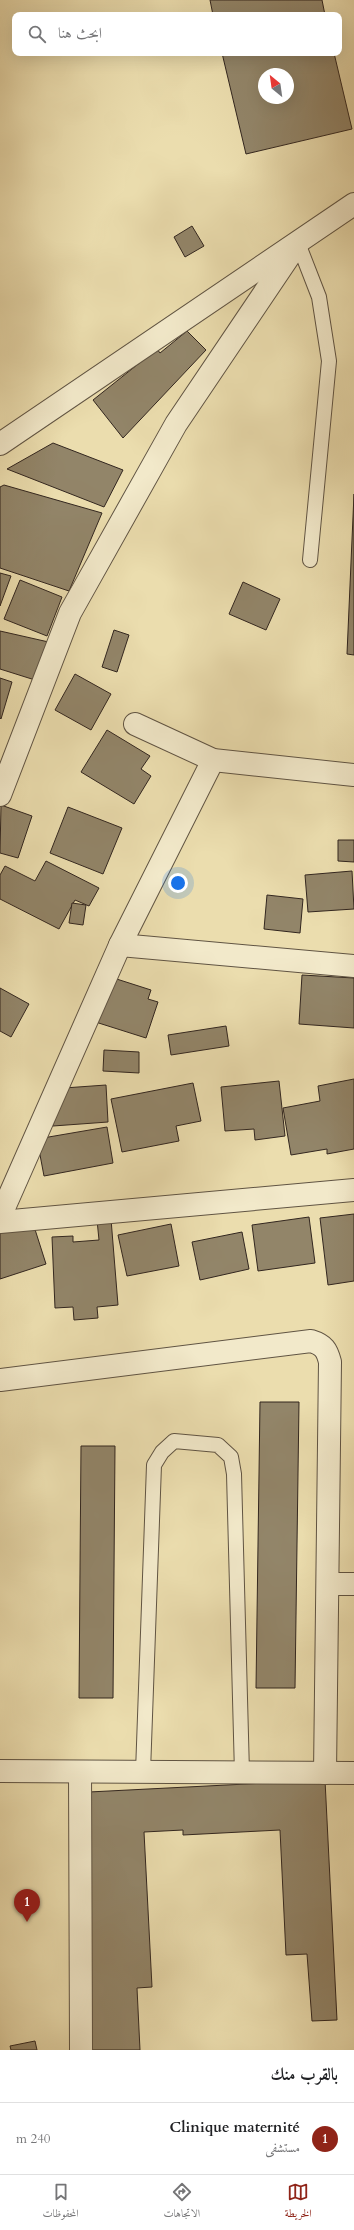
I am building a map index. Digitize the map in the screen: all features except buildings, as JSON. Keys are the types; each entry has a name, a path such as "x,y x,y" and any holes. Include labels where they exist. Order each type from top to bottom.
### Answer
{"street":[{"path":"0,444 354,204"},
{"path":"0,795 70,613 176,424 298,243"},
{"path":"136,724 213,760 354,775"},
{"path":"0,1217 120,945 213,760"},
{"path":"120,945 354,966"},
{"path":"0,1222 354,1190"},
{"path":"0,1380 312,1341 321,1344 328,1352 330,1362 329,1584 325,1773"},
{"path":"329,1584 354,1584"},
{"path":"0,1771 354,1773"},
{"path":"80,1772 81,2050"}],"lane":[{"path":"298,243 319,297 329,361 310,560"},
{"path":"143,1772 154,1465 162,1452 174,1441 218,1445 231,1457 234,1482 242,1773"}],"place":[{"name":"Clinique maternité","path":"27,1922"}]}
